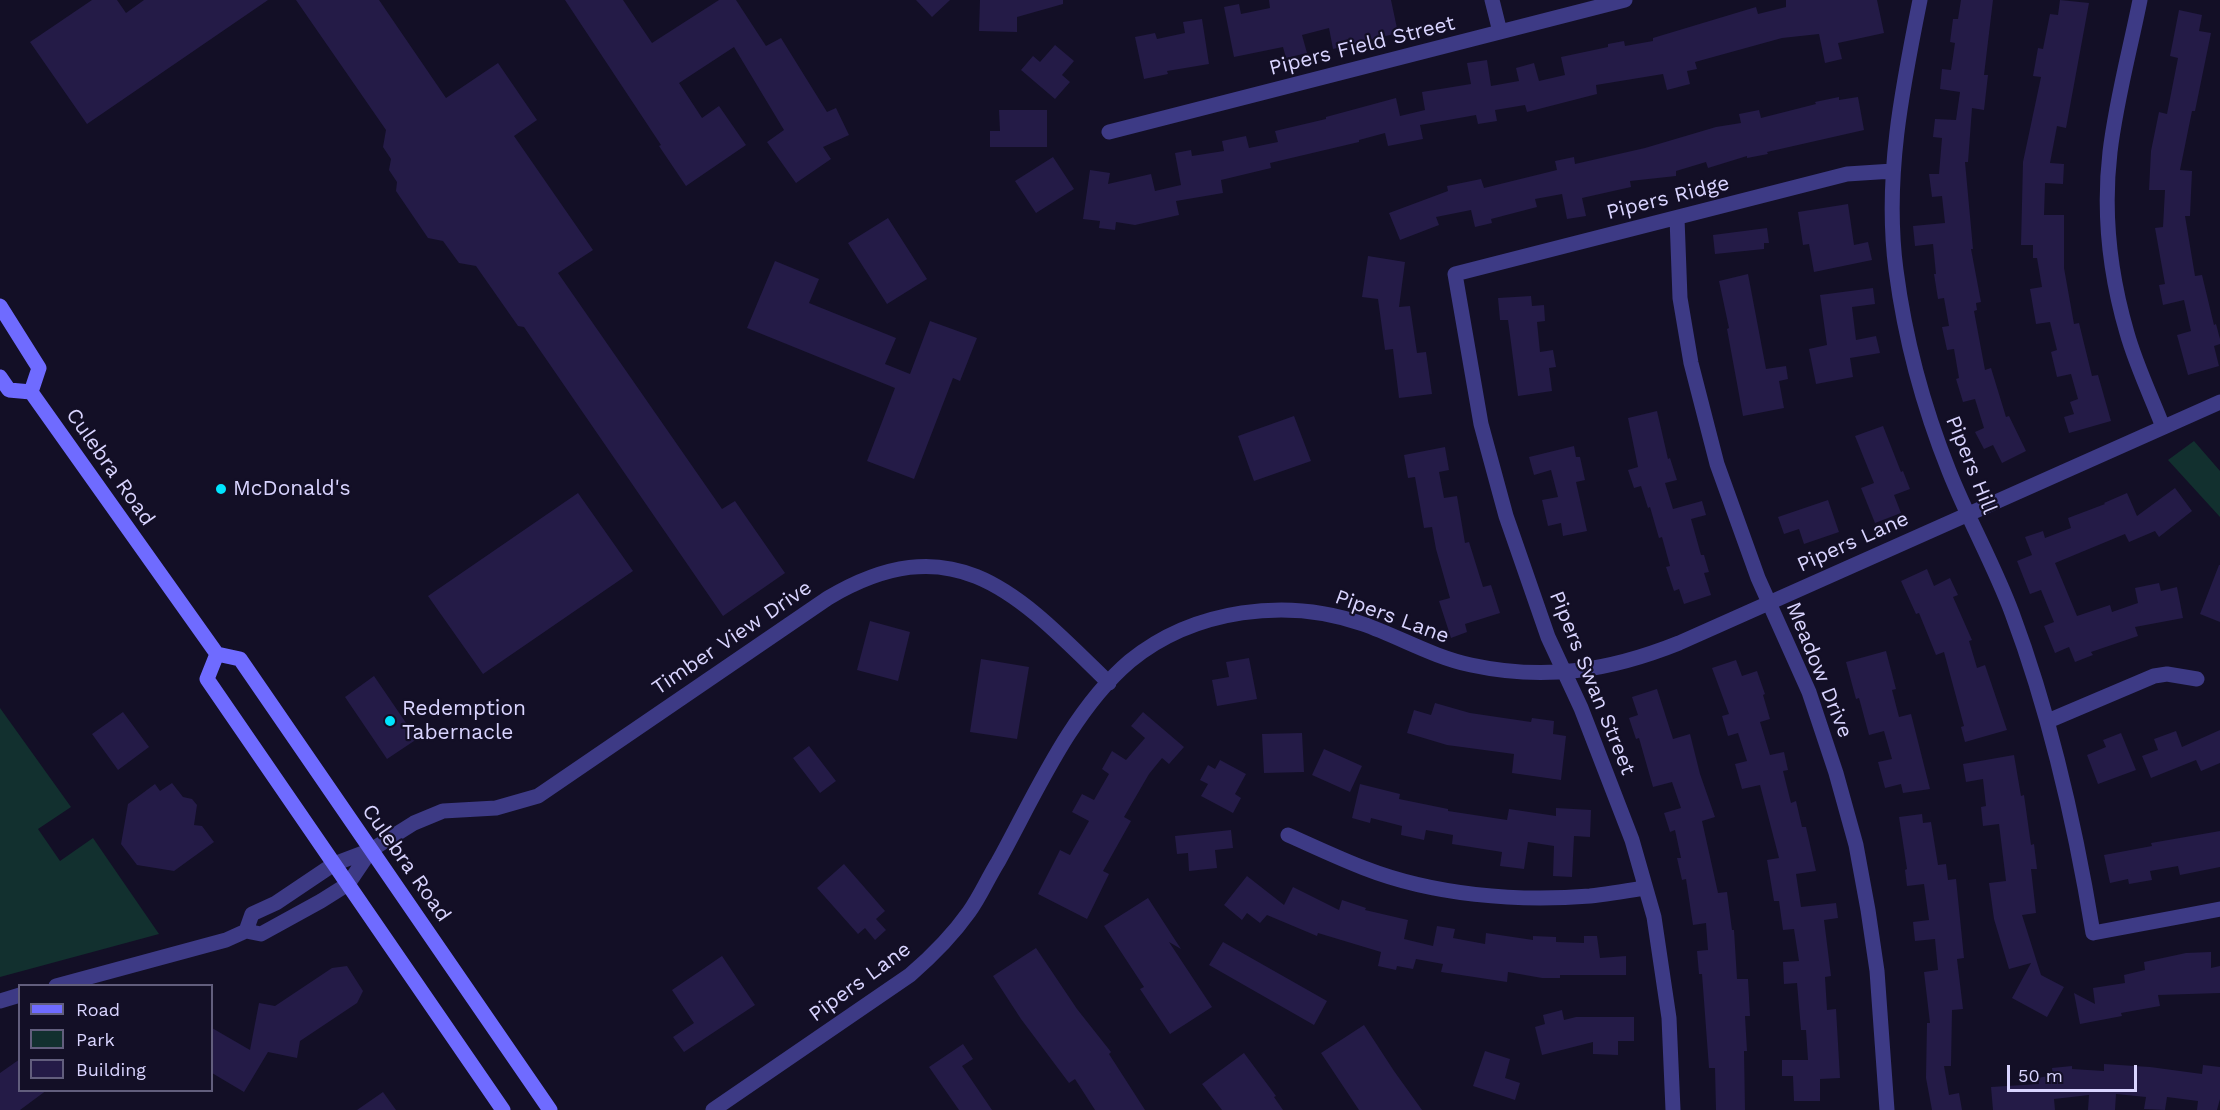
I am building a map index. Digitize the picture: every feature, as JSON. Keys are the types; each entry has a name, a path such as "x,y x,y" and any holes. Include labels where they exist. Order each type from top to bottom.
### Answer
{"main road":[{"path":"0,306 39,368 31,392 9,390 0,377"},
{"name":"Culebra Road","path":"31,392 217,654 240,659 550,1110"},
{"path":"217,654 207,680 503,1110"}],"street":[{"path":"1492,0 1500,32"},
{"name":"Pipers Field Street","path":"1109,132 1625,0"},
{"name":"Pipers Hill","path":"1920,0 1897,123 1892,193 1896,267 1908,341 1927,412 1967,513 2011,612 2048,721 2080,858 2093,933 2220,909"},
{"path":"2140,0 2110,152 2109,238 2116,287 2127,335 2163,427"},
{"name":"Pipers Ridge","path":"1455,274 1847,174 1893,171"},
{"name":"Meadow Drive","path":"1677,218 1680,298 1691,363 1717,464 1758,578 1809,692 1831,757 1856,845 1874,950 1887,1110"},
{"name":"Pipers Swan Street","path":"1455,274 1481,424 1506,516 1548,637 1581,708 1632,840 1654,917 1668,1018 1673,1110"},
{"name":"Pipers Lane","path":"712,1110 910,975 949,938 970,910 1077,722 1109,683 1142,653 1184,631 1238,613 1274,610 1312,612 1345,618 1435,655 1468,665 1513,672 1565,672 1614,666 1644,657 1770,603 1967,513 2220,402"},
{"name":"Timber View Drive","path":"246,931 252,914 276,903 334,864 371,850 414,823 443,811 496,808 538,796 828,598 864,578 888,571 916,567 944,569 970,574 991,582 1036,613 1109,683"},
{"path":"2048,721 2154,676 2174,675 2197,679"},
{"path":"1288,835 1365,868 1420,884 1476,894 1533,898 1590,896 1644,888"},
{"name":"Timber View Drive","path":"63,984 226,940 246,931 261,934 303,912 348,884 371,850"},
{"path":"0,1001 18,996"}],"green space":[{"path":"2194,441 2220,471 2220,517 2168,460"},
{"path":"0,708 71,807 38,829 60,861 93,838 159,934 0,977"}],"building":[{"path":"92,0 117,0 126,13 144,0 268,0 87,124 30,42"},
{"path":"296,0 379,0 446,98 498,63 537,120 514,136 593,250 558,273 722,509 735,501 785,573 723,616 524,327 518,326 476,266 459,263 443,241 428,238 396,191 397,182 389,170 391,159 383,147 386,130"},
{"path":"565,0 623,0 652,43 719,0 736,0 766,46 781,38 827,112 836,108 849,135 823,147 831,159 796,183 767,142 784,130 734,47 679,83 702,118 719,106 746,145 686,186"},
{"path":"916,0 950,0 932,17"},
{"path":"980,0 1063,0 1063,4 1017,17 1017,32 979,31"},
{"path":"1269,0 1391,0 1398,33 1333,49 1329,28 1302,35 1307,53 1286,58 1283,47 1234,57 1224,7 1239,4 1241,14 1270,8"},
{"path":"1786,0 1877,0 1884,33 1838,43 1842,59 1825,63 1819,34 1782,38 1695,62 1697,69 1687,71 1690,84 1667,90 1663,74 1596,85 1597,94 1527,112 1525,105 1495,110 1497,121 1478,124 1476,115 1420,125 1423,139 1388,146 1385,133 1359,140 1359,142 1270,163 1271,168 1221,180 1223,193 1176,201 1179,215 1135,225 1116,222 1115,230 1099,228 1100,221 1083,219 1090,170 1110,173 1108,184 1151,174 1155,191 1181,185 1175,153 1191,150 1192,156 1224,151 1222,141 1246,136 1249,148 1278,142 1275,131 1326,119 1326,117 1396,98 1400,116 1425,110 1422,92 1471,84 1467,63 1487,60 1491,86 1519,81 1516,68 1534,63 1539,81 1565,75 1561,57 1608,47 1608,44 1624,41 1625,46 1653,41 1653,38 1756,7 1758,14 1786,7"},
{"path":"1961,0 1993,0 1984,75 1988,75 1984,110 1972,108 1968,162 1965,162 1973,249 1971,249 1981,302 1976,303 1977,310 1974,311 1985,370 1991,368 2006,417 2009,416 2026,451 2002,463 1993,445 1984,449 1975,432 1984,428 1975,399 1963,402 1956,379 1959,378 1954,349 1947,350 1942,327 1949,326 1944,298 1938,299 1933,244 1915,246 1913,226 1945,223 1942,196 1932,197 1929,174 1939,174 1942,138 1933,137 1935,119 1956,120 1960,92 1940,89 1942,69 1951,70 1955,43 1950,42 1953,19 1958,19"},
{"path":"2060,0 2089,3 2066,128 2057,126 2050,163 2064,164 2063,184 2045,183 2044,215 2064,215 2064,268 2074,324 2079,323 2092,376 2098,375 2111,421 2069,433 2064,417 2074,414 2070,402 2078,399 2071,374 2057,377 2051,352 2057,350 2050,322 2036,324 2030,289 2042,287 2037,258 2033,258 2033,245 2021,245 2023,162 2041,77 2033,76 2038,48 2043,49 2050,14 2058,15"},
{"path":"2179,10 2202,15 2199,31 2211,33 2180,170 2192,171 2190,216 2185,216 2195,276 2202,275 2214,325 2216,324 2220,339 2220,344 2214,346 2219,366 2188,375 2177,335 2191,331 2184,300 2163,305 2159,285 2165,284 2155,228 2163,227 2165,190 2149,190 2151,151 2159,112 2167,114 2178,58 2170,56"},
{"path":"1202,19 1209,64 1167,71 1168,74 1144,79 1135,37 1155,33 1157,39 1185,33 1183,22"},
{"path":"1055,45 1074,61 1062,75 1070,82 1055,99 1021,70 1033,56 1040,62"},
{"path":"1839,97 1839,100 1858,97 1864,130 1767,152 1768,154 1747,158 1747,156 1708,168 1706,162 1676,171 1676,176 1630,181 1631,187 1582,198 1586,216 1567,219 1562,194 1535,199 1537,207 1491,219 1492,223 1475,227 1471,210 1436,217 1439,225 1400,240 1389,213 1448,191 1447,186 1481,179 1484,188 1557,170 1555,161 1574,157 1575,164 1645,148 1716,127 1741,123 1739,114 1759,110 1761,118"},
{"path":"999,110 1047,110 1047,147 990,147 990,131 1000,131"},
{"path":"1053,157 1074,189 1036,213 1015,181"},
{"path":"1848,204 1854,245 1868,242 1872,260 1814,272 1809,244 1803,245 1798,212"},
{"path":"888,218 927,279 887,304 848,243"},
{"path":"1767,228 1769,243 1764,243 1764,249 1715,254 1713,235"},
{"path":"1368,256 1405,262 1399,307 1410,306 1417,353 1426,352 1432,394 1399,398 1393,349 1385,350 1378,299 1362,297"},
{"path":"775,261 819,279 809,303 896,338 885,364 910,374 930,321 977,338 960,381 953,378 914,479 867,461 895,388 747,328"},
{"path":"1748,274 1766,369 1786,366 1788,379 1779,381 1784,408 1743,416 1719,281"},
{"path":"1873,288 1875,304 1852,307 1856,340 1876,336 1880,353 1850,358 1853,377 1816,384 1809,349 1827,345 1820,295"},
{"path":"1531,296 1532,306 1544,305 1545,321 1537,322 1540,352 1553,350 1556,367 1549,368 1552,391 1518,396 1508,320 1500,320 1498,298"},
{"path":"1657,411 1668,459 1670,458 1677,480 1665,483 1673,509 1702,501 1706,515 1691,519 1701,555 1704,555 1709,572 1704,573 1711,595 1684,604 1679,589 1674,591 1666,567 1670,566 1662,537 1659,538 1650,507 1648,508 1641,486 1634,488 1628,470 1638,467 1628,418"},
{"path":"1294,416 1311,461 1254,481 1238,436"},
{"path":"1883,426 1910,489 1894,495 1901,513 1875,523 1861,488 1874,483 1855,436"},
{"path":"1574,446 1576,457 1580,457 1585,480 1576,482 1587,531 1563,536 1561,523 1548,526 1542,500 1558,497 1551,470 1534,475 1529,457"},
{"path":"1445,447 1449,470 1439,472 1444,498 1457,496 1465,543 1469,542 1483,587 1491,585 1500,613 1465,624 1467,632 1451,638 1439,601 1450,598 1432,527 1424,528 1415,477 1408,478 1404,455"},
{"path":"2175,488 2192,511 2159,537 2155,531 2129,542 2125,534 2055,563 2077,616 2110,605 2112,612 2138,603 2135,588 2159,583 2161,591 2177,587 2183,618 2135,627 2138,636 2091,652 2093,655 2075,662 2069,647 2055,653 2044,626 2054,622 2041,590 2030,594 2017,561 2032,555 2025,537 2043,531 2045,538 2071,528 2068,518 2127,493 2137,516"},
{"path":"578,493 633,571 483,674 428,596"},
{"path":"1828,500 1839,532 1804,544 1799,529 1784,534 1778,517"},
{"path":"2220,565 2220,622 2200,614"},
{"path":"1927,569 1934,586 1950,578 1958,595 1953,597 1972,640 1969,641 1977,668 1985,665 2007,730 1965,742 1961,727 1964,726 1944,652 1936,655 1919,613 1916,614 1901,581"},
{"path":"870,621 910,632 898,681 857,670"},
{"path":"1886,651 1896,689 1892,690 1899,717 1911,714 1930,789 1903,793 1901,784 1885,788 1878,762 1892,759 1884,731 1869,735 1859,698 1856,699 1846,662"},
{"path":"1249,658 1257,699 1217,706 1212,680 1229,677 1226,662"},
{"path":"981,659 1029,667 1017,739 970,732"},
{"path":"1736,660 1742,676 1757,671 1770,719 1760,722 1770,755 1784,752 1788,770 1783,771 1791,803 1796,801 1802,827 1806,827 1816,871 1796,874 1801,907 1836,903 1838,918 1824,920 1831,976 1825,977 1827,1010 1836,1009 1840,1078 1820,1079 1820,1101 1794,1101 1793,1076 1782,1076 1782,1060 1808,1060 1806,1030 1801,1030 1797,983 1784,984 1783,962 1799,961 1794,929 1783,930 1779,901 1774,901 1767,860 1779,858 1760,785 1742,789 1735,764 1747,761 1738,733 1728,736 1722,716 1729,714 1712,668"},
{"path":"374,676 417,739 387,759 345,697"},
{"path":"1657,689 1673,739 1690,734 1700,774 1715,817 1702,821 1718,893 1727,892 1732,930 1734,930 1737,979 1748,979 1750,1016 1745,1016 1747,1051 1744,1051 1745,1110 1716,1110 1715,1068 1709,1068 1702,974 1699,974 1697,951 1708,950 1706,923 1693,925 1686,879 1682,880 1677,858 1681,858 1675,830 1670,832 1664,813 1681,808 1672,782 1653,787 1639,738 1636,739 1629,718 1638,715 1632,697"},
{"path":"1435,703 1470,713 1531,722 1532,718 1554,721 1553,734 1566,736 1561,780 1512,773 1514,754 1447,745 1407,733 1414,710 1431,715"},
{"path":"123,712 149,747 118,770 92,734"},
{"path":"1143,712 1184,747 1169,764 1162,758 1149,774 1124,817 1131,821 1103,871 1109,874 1087,919 1038,894 1060,850 1070,855 1089,821 1072,812 1082,794 1094,800 1109,774 1102,769 1112,751 1126,760 1145,738 1131,726"},
{"path":"2220,730 2220,763 2201,771 2196,760 2151,778 2142,756 2158,750 2154,739 2176,731 2182,747"},
{"path":"1302,733 1304,772 1264,773 1262,734"},
{"path":"2121,733 2136,770 2098,784 2087,755 2106,747 2103,740"},
{"path":"809,746 836,781 820,793 793,758"},
{"path":"1324,749 1362,766 1350,792 1312,775"},
{"path":"2014,755 2021,796 2024,795 2031,845 2034,844 2037,869 2031,869 2036,913 2022,915 2041,975 2064,987 2047,1017 2012,998 2031,963 2009,969 1994,919 1989,883 2006,881 1999,824 1983,826 1981,807 1986,806 1983,779 1966,782 1963,764"},
{"path":"1220,760 1246,774 1235,794 1241,798 1233,813 1201,796 1208,784 1200,780 1208,765 1215,769"},
{"path":"172,783 183,797 192,799 197,805 194,825 202,826 214,842 174,871 137,865 121,844 128,804 155,784 160,791"},
{"path":"1360,784 1400,794 1399,799 1448,809 1448,811 1507,820 1509,809 1556,816 1556,808 1591,810 1590,837 1574,836 1572,877 1553,876 1554,846 1528,842 1524,869 1500,866 1502,852 1452,844 1453,835 1426,830 1424,840 1401,835 1402,826 1371,818 1370,823 1352,818"},
{"path":"1922,814 1923,823 1931,822 1938,865 1946,864 1948,880 1956,879 1964,958 1957,959 1963,1009 1952,1010 1951,1066 1944,1066 1949,1095 1959,1093 1962,1110 1932,1110 1926,1078 1927,1023 1930,1023 1924,972 1938,970 1935,939 1915,941 1913,922 1929,920 1924,884 1907,886 1905,870 1907,869 1899,817"},
{"path":"1231,830 1233,848 1215,850 1217,868 1189,871 1188,853 1177,854 1175,836"},
{"path":"2220,831 2220,867 2180,875 2178,866 2150,871 2152,880 2129,884 2128,879 2110,883 2104,855 2152,846 2151,843"},
{"path":"844,864 885,911 876,919 886,930 875,940 865,928 858,934 817,888"},
{"path":"1247,876 1284,905 1293,887 1339,910 1342,900 1366,908 1365,910 1408,920 1404,939 1433,946 1437,926 1455,929 1453,938 1485,944 1486,933 1533,940 1533,936 1556,937 1556,942 1584,943 1584,936 1597,936 1600,958 1626,956 1626,975 1560,975 1560,978 1542,978 1508,972 1507,982 1441,972 1443,964 1416,959 1413,969 1397,966 1396,970 1378,966 1381,952 1318,933 1317,936 1267,915 1260,923 1247,913 1242,920 1224,905"},
{"path":"1148,898 1181,949 1169,942 1212,1007 1170,1034 1140,989 1144,987 1104,926"},
{"path":"1223,942 1327,1001 1314,1025 1209,965"},
{"path":"1036,948 1077,1009 1111,1052 1109,1054 1145,1110 1095,1110 1075,1079 1069,1083 1021,1019 993,976"},
{"path":"2211,952 2211,968 2220,966 2220,993 2158,995 2160,1006 2080,1024 2074,993 2095,1004 2093,988 2125,983 2124,975 2145,970 2144,962 2186,953"},
{"path":"722,956 755,1005 684,1052 673,1037 694,1023 672,990"},
{"path":"347,966 363,991 357,1003 300,1041 297,1058 268,1052 244,1092 213,1074 213,1029 250,1050 259,1003 275,1006 332,968"},
{"path":"1562,1010 1564,1020 1576,1017 1634,1017 1634,1041 1618,1041 1618,1055 1593,1054 1593,1042 1542,1055 1535,1027 1545,1024 1543,1015"},
{"path":"1364,1025 1422,1110 1359,1110 1321,1053"},
{"path":"963,1044 973,1059 962,1066 992,1110 959,1110 929,1067"},
{"path":"1485,1051 1510,1059 1505,1078 1520,1083 1515,1100 1473,1086"},
{"path":"1244,1053 1276,1096 1274,1097 1283,1110 1222,1110 1202,1084"},
{"path":"18,1060 18,1092 44,1092 20,1110 0,1110 0,1073"},
{"path":"2104,1064 2202,1074 2203,1065 2220,1067 2220,1099 2217,1110 2197,1110 2198,1101 2167,1097 2165,1110 2144,1109 2146,1097 2116,1094 2115,1110 2088,1110 2089,1095 2054,1099 2055,1110 1993,1110 1991,1087 2039,1084 2038,1078 2053,1075 2052,1068 2072,1066 2072,1069 2104,1071"},
{"path":"383,1092 396,1110 357,1110"}],"place":[{"name":"McDonald's","path":"221,489"},
{"name":"Redemption Tabernacle","path":"390,721"}]}
